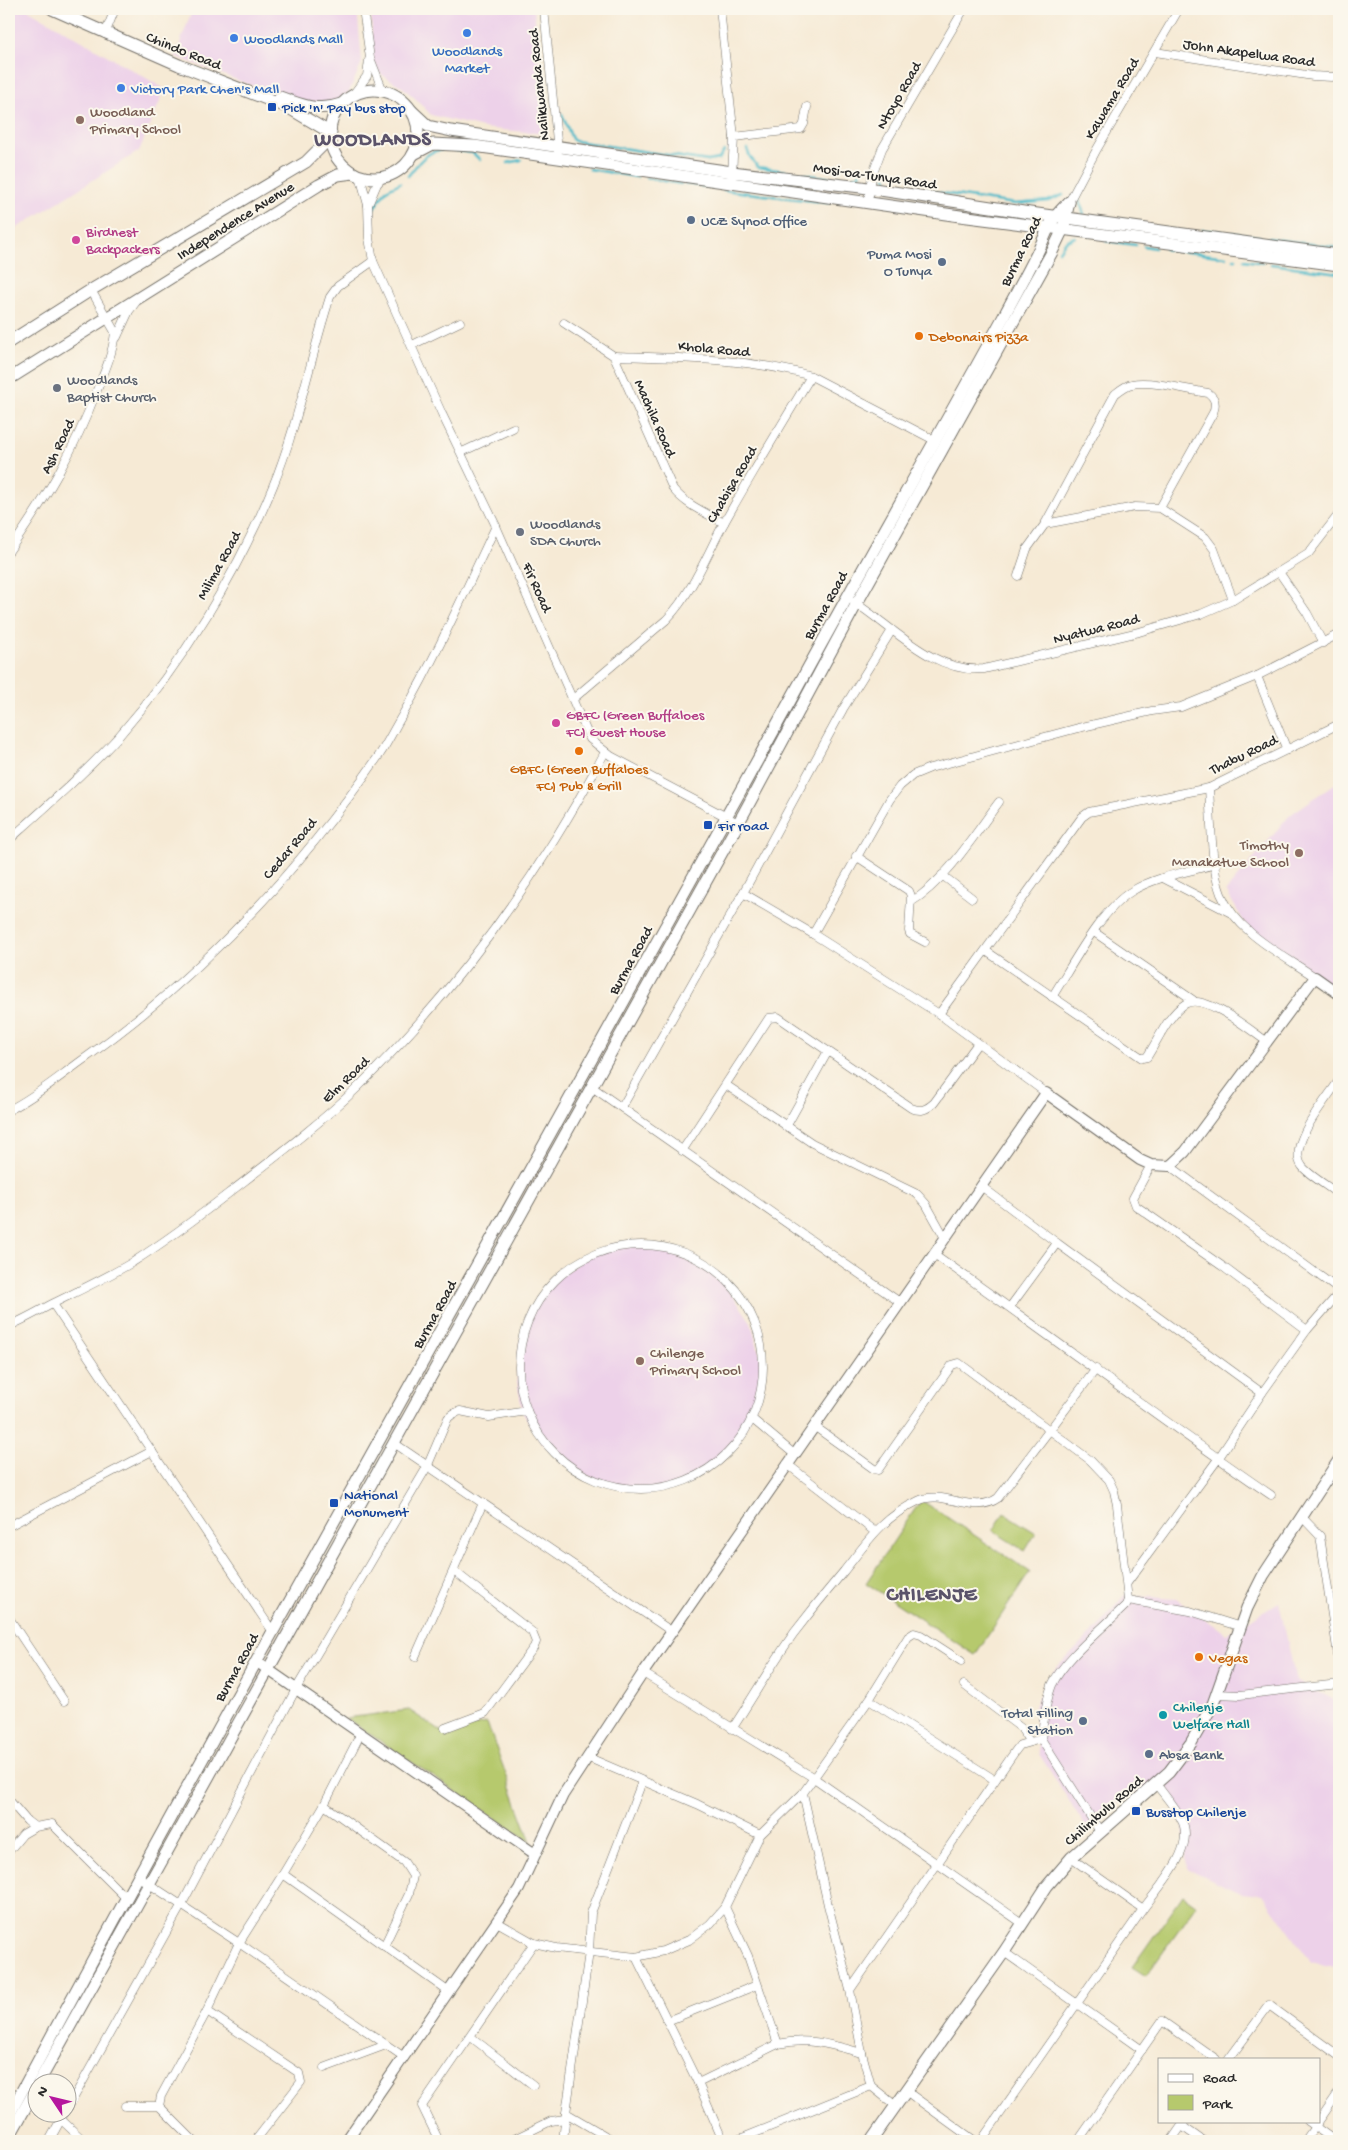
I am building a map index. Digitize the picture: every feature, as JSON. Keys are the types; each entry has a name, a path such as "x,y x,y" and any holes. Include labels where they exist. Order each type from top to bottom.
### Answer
{"main road":[{"name":"Chindo Road","path":"52,9 290,101 316,109 329,109 341,104"},
{"name":"Chindo Road","path":"66,9 107,31 179,65 287,107 331,135"},
{"path":"383,91 399,98 412,111 418,128 419,137 414,154 407,165 396,173 371,178 357,174 340,161 335,154 331,135 333,118 341,104 362,92 383,91"},
{"name":"Mosi-oa-Tunya Road","path":"412,111 428,126 440,129 732,172 869,188 1054,216 1339,255"},
{"name":"Independence Avenue","path":"9,342 91,290 306,162 331,135"},
{"name":"Mosi-oa-Tunya Road","path":"414,154 433,144 447,144 618,166 731,184 868,201 960,216 1339,265"},
{"name":"Independence Avenue","path":"9,380 319,185 338,176 357,174"},
{"name":"Burma Road","path":"9,2137 11,2119 125,1897 726,817 846,597 1004,316 1040,248 1047,227 1054,216 1069,202"},
{"name":"Burma Road","path":"46,2072 738,823 1063,229 1069,202"},
{"name":"Chilimbulu Road","path":"875,2140 906,2091 1004,1952 1046,1886 1071,1858 1169,1772 1191,1742 1201,1727 1217,1694 1241,1627 1263,1576 1339,1460"},
{"name":"Burma Road","path":"11,2119 28,2100"}],"street":[{"path":"107,31 115,9"},
{"path":"363,9 370,58 383,91"},
{"name":"Nalikwanda Road","path":"544,9 558,158"},
{"path":"720,9 734,138 731,184"},
{"name":"Ntoyo Road","path":"868,201 869,188 882,149 964,9"},
{"name":"Kawama Road","path":"1069,202 1097,148 1179,9"},
{"name":"John Akapelwa Road","path":"1155,52 1313,76 1332,77 1339,74"},
{"path":"352,96 366,76 370,58"},
{"path":"734,138 800,129 804,124 806,107"},
{"name":"Fir Road","path":"357,174 368,205 368,238 373,261 442,414 462,452 496,526 590,739 605,752 738,823"},
{"name":"Fir Road","path":"368,205 383,177"},
{"name":"Milima Road","path":"9,840 99,757 120,734 160,684 212,606 237,562 274,484 291,434 330,297 338,286 373,261"},
{"path":"91,290 115,332 114,344"},
{"name":"Ash Road","path":"9,551 43,503 59,474 92,405 114,344 129,311 141,296"},
{"path":"412,345 460,322"},
{"path":"564,323 614,356"},
{"name":"Khola Road","path":"614,356 678,358 773,366 811,376"},
{"name":"Machila Road","path":"614,356 674,489 689,504 724,523"},
{"path":"811,376 934,440"},
{"name":"Chabisa Road","path":"573,699 678,608 688,593 724,523 811,376"},
{"path":"1018,576 1026,549 1045,524 1116,394 1124,387 1133,383 1152,384 1208,394 1212,396 1215,402 1213,413 1160,508"},
{"path":"462,452 513,428"},
{"path":"1045,524 1135,507 1160,508 1205,537 1214,549 1232,600"},
{"name":"Nyatwa Road","path":"846,597 945,665 958,669 977,670 1139,632 1201,614 1232,600 1308,554 1339,514"},
{"name":"Cedar Road","path":"9,1110 108,1042 148,1011 206,960 242,924 294,866 380,753 433,661 496,526"},
{"path":"1279,572 1307,613 1323,644"},
{"path":"622,1107 843,709 892,630"},
{"path":"813,934 890,799 900,786 913,775 952,762 1078,728 1152,711 1181,707 1257,676 1323,644 1339,634"},
{"path":"1257,676 1287,750"},
{"name":"Thabu Road","path":"1339,724 1209,788 1216,864 1222,895 1233,914 1253,934 1339,994"},
{"name":"Elm Road","path":"9,1326 131,1262 200,1215 318,1123 392,1052 433,1006 498,923 564,825 605,752"},
{"path":"939,1014 986,951 1075,823 1082,816 1089,812 1209,788"},
{"path":"911,902 927,891 942,875 999,802"},
{"path":"856,856 909,891 911,896 909,931 910,934 925,942"},
{"path":"1052,997 1114,905 1131,891 1162,878 1216,864"},
{"path":"942,875 972,898"},
{"path":"1162,878 1233,914"},
{"path":"743,892 939,1014 1140,1160 1151,1165 1170,1166 1339,1292 1307,1330 1262,1393 1218,1460 1127,1583"},
{"path":"1094,932 1193,1000 1202,1001 1213,1007 1266,1041"},
{"path":"986,951 1144,1059 1148,1057 1178,1011 1185,1004 1193,1000"},
{"path":"1170,1166 1185,1152 1315,977"},
{"path":"682,1151 769,1018 773,1016 778,1017 918,1111 926,1110 934,1103 978,1043"},
{"path":"786,1127 828,1051"},
{"path":"1339,1080 1306,1129 1300,1142 1298,1156 1302,1166 1339,1195"},
{"path":"726,1086 786,1127 833,1154 917,1194 926,1204 946,1238"},
{"path":"592,1087 901,1303"},
{"path":"1332,1092 1339,1097"},
{"path":"346,2141 519,1889 563,1795 586,1757 671,1630 1046,1093"},
{"path":"1151,1165 1133,1198 1136,1206 1222,1266 1307,1330"},
{"path":"981,1186 1262,1393"},
{"path":"1010,1307 1057,1243"},
{"path":"645,1245 669,1248 700,1260 726,1280 747,1306 756,1329 762,1353 761,1386 751,1418 730,1449 700,1473 683,1481 665,1486 627,1488 590,1478 574,1470 559,1458 535,1428 527,1411 522,1396 519,1363 525,1330 539,1300 561,1275 588,1257 620,1247 645,1245"},
{"path":"934,1254 1096,1369 1218,1460 1271,1495"},
{"path":"53,1304 273,1632"},
{"path":"814,1426 878,1470 955,1363 959,1363 1090,1460 1109,1480 1117,1505 1128,1600 1126,1606 1072,1658 1055,1678 1047,1700 1042,1739 1101,1833"},
{"path":"732,1729 794,1634 874,1531 900,1510 924,1498 931,1497 964,1503 984,1504 993,1502 998,1498 1096,1369"},
{"path":"78,2090 182,1904 296,1689 427,1467 448,1418 460,1411 489,1417 527,1411"},
{"path":"751,1418 794,1454"},
{"path":"394,1443 671,1630"},
{"path":"9,1526 152,1451"},
{"path":"787,1464 874,1531"},
{"path":"415,1657 483,1503"},
{"path":"1302,1516 1320,1536 1339,1662"},
{"path":"445,1728 485,1713 536,1642 532,1632 454,1571"},
{"path":"1128,1600 1190,1611 1241,1627"},
{"path":"9,1618 64,1701"},
{"path":"497,1922 534,1943 636,1957 663,1951 689,1940 710,1924 725,1907 760,1835 803,1793 869,1700 908,1637 914,1633 921,1635 961,1661"},
{"path":"257,1662 534,1854"},
{"path":"643,1673 814,1778 1022,1923"},
{"path":"1217,1694 1240,1695 1339,1684"},
{"path":"964,1685 1020,1728 1029,1741"},
{"path":"869,1700 995,1780"},
{"path":"159,2106 164,2088 207,2012 239,1943 324,1805 361,1733"},
{"path":"850,1990 1016,1750 1020,1745 1029,1741 1042,1739"},
{"path":"586,1757 697,1804 760,1835"},
{"path":"563,2141 589,1952 591,1913 595,1897 642,1782"},
{"path":"981,2141 1181,1856 1184,1844 1183,1823 1156,1784"},
{"path":"803,1793 871,2086 896,2106"},
{"path":"9,1800 27,1821 35,1827"},
{"path":"324,1805 404,1862 413,1876 409,1894 384,1946"},
{"path":"9,1850 23,1834 35,1827 52,1824 125,1897"},
{"path":"1071,1858 1143,1909"},
{"path":"283,1874 449,1992"},
{"path":"137,1876 182,1904 404,2057"},
{"path":"725,1907 739,1934 778,2044"},
{"path":"439,2141 422,2106 534,1943"},
{"path":"1004,1952 1142,2050"},
{"path":"636,1957 698,2083 723,2141"},
{"path":"667,2020 758,1985"},
{"path":"1230,2058 1269,2005 1339,2056"},
{"path":"207,2012 299,2072 301,2077 301,2082 255,2141"},
{"path":"1078,2141 1162,2021 1215,2058"},
{"path":"470,2037 533,2085"},
{"path":"698,2083 778,2044 808,2040 862,2052"},
{"path":"324,2068 386,2045"},
{"path":"735,2141 871,2086"},
{"path":"906,2091 975,2141"},
{"path":"1320,2120 1339,2092"},
{"path":"125,2106 159,2106 194,2141"},
{"path":"510,2141 551,2121 566,2116 614,2141"},
{"path":"49,2141 60,2122"},
{"path":"68,2122 84,2141"},
{"path":"1308,2122 1335,2141"},
{"path":"1305,2141 1318,2122"},
{"path":"1170,2141 1183,2124 1203,2141"}],"shaded area":[{"name":"Woodland Primary School","path":"9,9 27,9 165,89 139,151 9,233"},
{"path":"193,9 357,9 362,62 349,92 337,102 312,109 175,56"},
{"path":"371,9 534,9 546,134 483,128 431,115 401,86 379,73 373,62"},
{"name":"Timothy Manakatwe School","path":"1339,781 1338,991 1247,927 1226,891 1290,815"},
{"name":"Chilenge Primary School","path":"611,1244 654,1245 698,1264 726,1286 751,1322 764,1370 761,1391 752,1414 745,1428 724,1457 690,1482 648,1494 599,1482 568,1466 541,1442 523,1413 517,1380 518,1353 526,1317 551,1283 584,1259"},
{"path":"1124,1595 1176,1599 1227,1634 1279,1602 1296,1681 1335,1700 1339,1713 1339,1968 1311,1962 1263,1895 1241,1893 1187,1868 1182,1812 1166,1784 1127,1796 1088,1830 1039,1754 1034,1706 1055,1669 1096,1629"}],"green space":[{"path":"921,1500 1030,1572 975,1655 866,1583"},
{"path":"1004,1513 1036,1533 1025,1551 993,1531"},
{"path":"409,1710 440,1731 487,1723 531,1842 346,1718"},
{"path":"1183,1895 1197,1905 1146,1976 1132,1967"}],"waterway":[{"path":"562,114 572,139 575,141 708,161 719,159 724,151"},
{"path":"747,149 750,157 758,167 837,179"},
{"path":"408,176 426,156 441,150"},
{"path":"454,150 473,153 480,160"},
{"path":"508,163 521,160"},
{"path":"589,169 637,177"},
{"path":"847,180 859,175 860,169"},
{"path":"884,171 889,185 1015,204 1048,201 1063,195"},
{"path":"646,178 681,184"},
{"path":"374,208 386,190 400,183"},
{"path":"685,184 715,188"},
{"path":"724,190 829,203"},
{"path":"1079,200 1084,214"},
{"path":"1203,230 1223,232"},
{"path":"1232,233 1260,237"},
{"path":"1059,251 1066,241 1075,237"},
{"path":"1268,238 1339,248"},
{"path":"1106,241 1136,245"},
{"path":"1144,246 1155,248"},
{"path":"1165,249 1226,257"},
{"path":"1244,260 1263,263"},
{"path":"1271,264 1339,273"}],"place":[{"name":"Woodlands Market","path":"467,33"},
{"name":"Woodlands Mall","path":"234,38"},
{"name":"Victory Park Chen's Mall","path":"121,88"},
{"name":"Pick 'n' Pay bus stop","path":"272,107"},
{"name":"Woodland Primary School","path":"80,120"},
{"name":"UCZ Synod Office","path":"691,220"},
{"name":"Birdnest Backpackers","path":"76,240"},
{"name":"Puma Mosi O Tunya","path":"942,262"},
{"name":"Debonairs Pizza","path":"919,336"},
{"name":"Woodlands Baptist Church","path":"57,388"},
{"name":"Woodlands SDA Church","path":"520,532"},
{"name":"GBFC (Green Buffaloes FC) Guest House","path":"556,723"},
{"name":"GBFC (Green Buffaloes FC) Pub & Grill","path":"579,751"},
{"name":"Fir road","path":"708,825"},
{"name":"Timothy Manakatwe School","path":"1299,853"},
{"name":"Chilenge Primary School","path":"640,1361"},
{"name":"National Monument","path":"334,1503"},
{"name":"Vegas","path":"1199,1657"},
{"name":"Chilenje Welfare Hall","path":"1163,1715"},
{"name":"Total Filling Station","path":"1083,1721"},
{"name":"Absa Bank","path":"1149,1754"},
{"name":"Busstop Chilenje","path":"1136,1811"}],"district":[{"name":"WOODLANDS","path":"373,138"},
{"name":"CHILENJE","path":"932,1593"}]}
